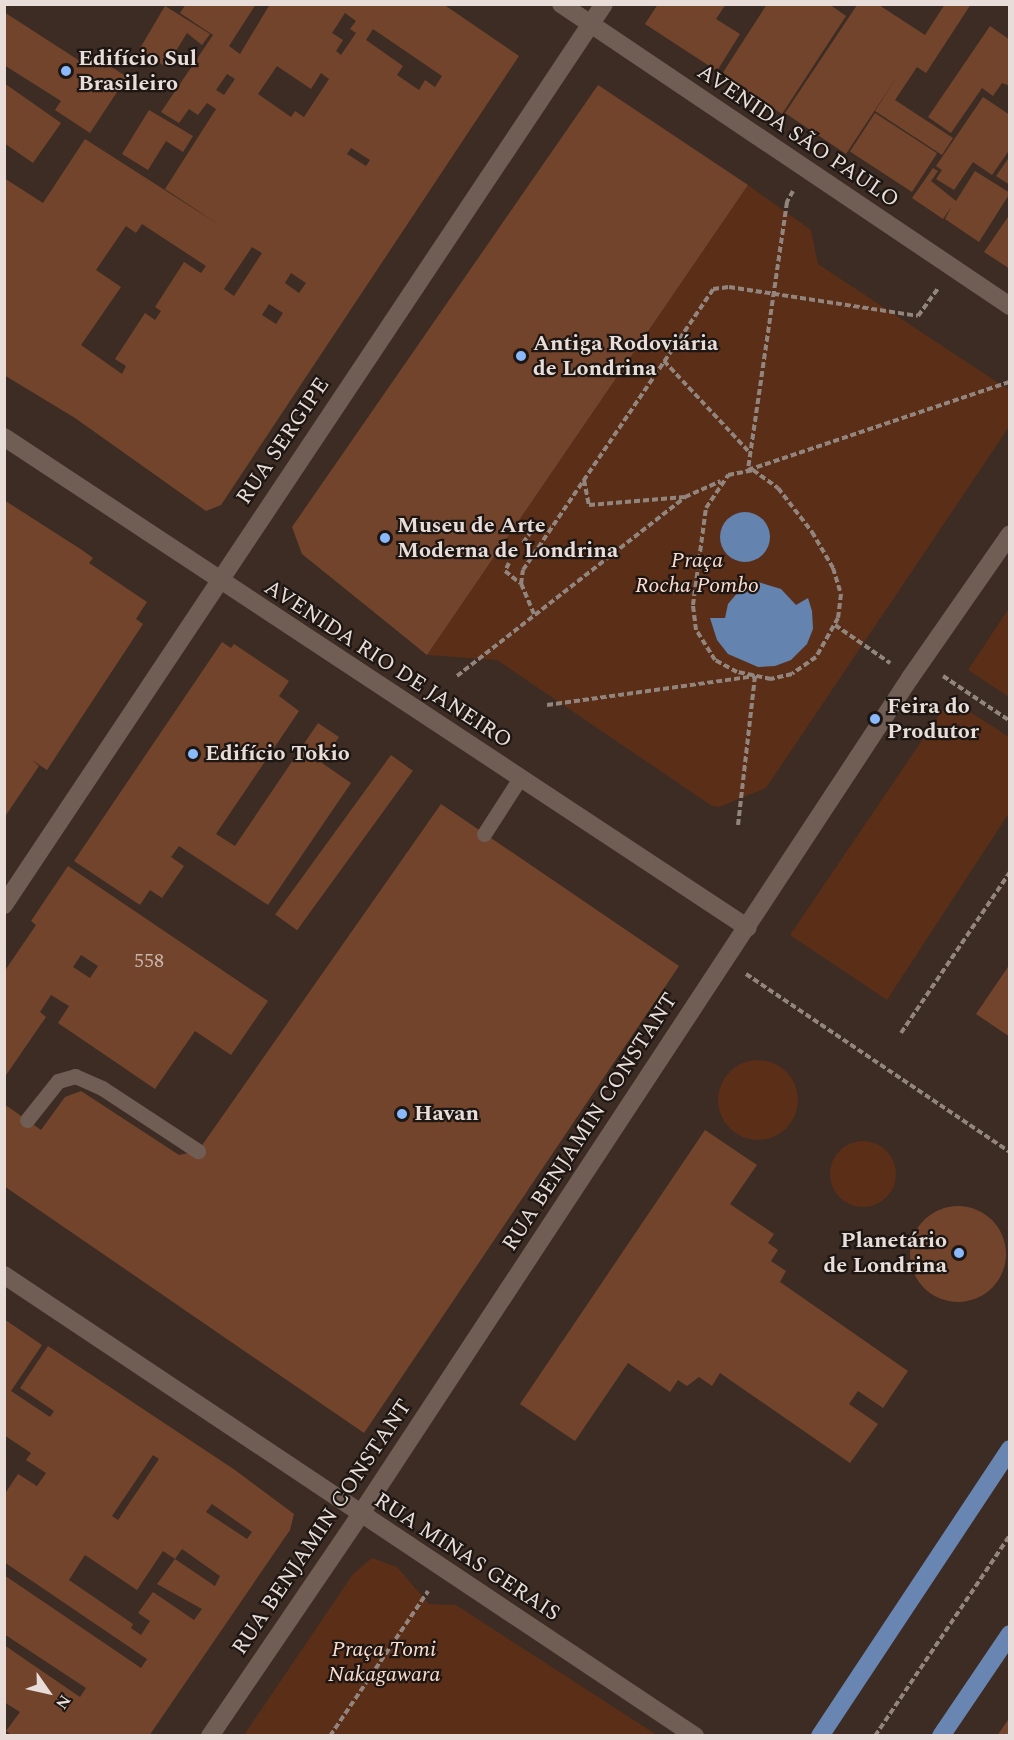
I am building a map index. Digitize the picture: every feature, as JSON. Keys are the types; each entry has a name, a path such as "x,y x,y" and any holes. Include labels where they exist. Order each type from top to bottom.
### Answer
{"main road":[{"path":"820,1736 1010,1449"},
{"path":"941,1736 1010,1634"}],"street":[{"name":"AVENIDA SÃO PAULO","path":"561,4 1010,306"},
{"name":"RUA SERGIPE","path":"4,905 604,4"},
{"name":"AVENIDA RIO DE JANEIRO","path":"4,438 218,582 748,928"},
{"name":"RUA BENJAMIN CONSTANT","path":"210,1736 360,1515 748,928 910,678 1010,534"},
{"name":"RUA MINAS GERAIS","path":"4,1275 360,1515 695,1736"}],"lane":[{"path":"484,834 520,778"},
{"path":"27,1120 58,1081 75,1076 102,1088 198,1151"}],"path":[{"path":"748,470 787,202 806,170"},
{"path":"534,614 519,576 713,289 719,286 918,316 951,267"},
{"path":"664,362 750,454"},
{"path":"748,470 766,477 778,488 824,550 841,594 835,625 816,657 804,667 771,679 755,676 714,660 696,630 693,605 698,548 706,508 722,481 728,475 1010,382"},
{"path":"584,479 589,505 685,497"},
{"path":"457,676 685,497 722,481"},
{"path":"524,543 532,530 552,527"},
{"path":"509,563 504,571 521,584"},
{"path":"835,625 910,678"},
{"path":"937,673 1010,721"},
{"path":"547,705 755,676"},
{"path":"738,825 755,676"},
{"path":"901,1033 1010,872"},
{"path":"725,961 1010,1152"},
{"path":"875,1736 1010,1535"},
{"path":"330,1736 432,1585"}],"green space":[{"name":"Praça Rocha Pombo","path":"748,185 811,230 818,264 1009,390 1009,427 766,788 719,807 712,806 497,660 427,655"},
{"path":"1009,608 1009,697 968,670"},
{"path":"950,699 1009,737 1009,813 887,1000 790,935"},
{"path":"750,1060 766,1060 787,1071 798,1092 798,1108 787,1129 766,1140 750,1140 736,1134 724,1122 718,1108 718,1092 724,1078 736,1066"},
{"path":"863,1141 876,1144 886,1151 893,1161 896,1174 893,1187 886,1197 876,1204 863,1207 850,1204 840,1197 833,1187 830,1174 833,1161 840,1151 850,1144"},
{"name":"Praça Tomi Nakagawara","path":"372,1558 397,1567 429,1604 456,1605 657,1735 244,1735 353,1574"}],"water":[{"path":"740,512 750,512 763,519 770,532 770,542 763,555 750,562 740,562 731,558 724,551 720,542 720,532 724,523 731,516"},
{"path":"758,582 781,589 796,605 808,598 812,611 813,629 807,644 791,660 775,666 758,667 728,654 717,640 710,618 725,618 728,604 738,592"}],"building":[{"path":"186,4 256,4 229,46 240,54 270,4 443,4 519,56 221,505 206,511 75,418 4,375 4,178 43,203 85,139 224,228 165,189 216,109 207,103 198,115 189,109 179,123 161,112 213,35 180,13","holes":["345,13 356,21 350,29 356,33 341,55 336,51 343,40 332,33","373,29 442,76 435,87 425,80 419,90 397,75 403,66 366,40","277,66 311,89 321,73 329,79 304,117 295,111 291,117 258,94","227,74 235,79 224,95 216,90","351,148 370,160 366,166 347,154","142,224 206,266 201,273 184,262 155,307 161,311 155,320 145,313 115,359 126,366 122,374 81,345 121,287 96,270 126,226 136,233","252,247 262,253 234,296 224,289","291,273 306,283 299,293 285,283","269,304 283,313 276,324 262,315"]},
{"path":"658,4 726,4 716,19 740,34 717,71 645,24"},
{"path":"767,4 829,4 846,16 782,114 722,74"},
{"path":"945,4 971,4 926,73 917,67 895,100 953,138 942,155 875,111 900,72 846,154 785,113 857,5 879,5 925,35"},
{"path":"165,6 210,34 202,45 187,33 166,67 139,50"},
{"name":"Edifício Sul Brasileiro","path":"4,12 86,65 93,55 127,77 90,133 55,110 61,101 4,65"},
{"path":"990,26 1010,40 1010,86 1002,83 993,96 982,88 951,133 928,117"},
{"path":"4,83 61,123 33,163 4,143"},
{"name":"Antiga Rodoviária de Londrina","path":"598,85 748,185 427,655 302,554 292,527"},
{"path":"983,97 1010,115 1010,149 992,175 973,162 954,190 936,179 942,170 936,166"},
{"path":"149,110 193,136 183,152 166,141 148,170 122,154"},
{"path":"875,113 937,153 912,192 850,152"},
{"path":"1010,156 1010,185 996,176"},
{"path":"933,168 938,171 931,181 956,201 975,171 1010,193 979,242 945,219 952,206 943,219 912,198"},
{"path":"1010,214 1010,269 984,252"},
{"path":"4,500 82,550 93,558 89,563 147,602 136,619 143,624 47,770 32,760 39,766 4,818"},
{"path":"222,642 231,648 234,644 289,681 279,696 299,711 216,834 235,846 318,723 339,737 322,763 351,783 268,905 179,846 171,857 184,866 162,898 150,890 140,905 74,861"},
{"path":"391,755 413,771 297,930 275,914"},
{"name":"Havan","path":"441,804 679,966 364,1433 4,1186 4,1109 7,1106 41,1130 65,1097 81,1091 179,1155 198,1151"},
{"path":"68,866 268,1001 231,1055 195,1031 155,1089 58,1023 69,1006 51,995 40,1012 46,1017 4,1078 4,972 36,925 31,921","holes":["81,955 98,966 90,978 73,967"]},
{"path":"1010,964 1010,1037 976,1014"},
{"path":"705,1130 757,1165 730,1204 774,1234 768,1243 778,1250 771,1261 786,1271 780,1282 908,1371 883,1408 858,1391 849,1404 878,1424 850,1463 720,1373 712,1386 699,1377 687,1386 678,1380 670,1392 628,1363 575,1441 520,1404"},
{"path":"958,1206 976,1210 992,1220 1002,1236 1006,1254 1002,1272 992,1288 976,1298 958,1302 940,1298 924,1288 914,1272 910,1254 914,1236 924,1220 940,1210"},
{"path":"4,1319 42,1345 11,1391 50,1417 54,1411 20,1388 48,1346 235,1470 294,1514 290,1530 149,1736 13,1736 6,1731 20,1712 4,1702 4,1645 80,1697 86,1688 4,1634 4,1575 141,1668 147,1659 4,1562 4,1495 18,1474 37,1486 46,1473 26,1460 31,1453 4,1435","holes":["153,1455 159,1459 118,1520 112,1516","212,1504 252,1532 247,1539 206,1512","182,1549 220,1576 215,1586 175,1559","163,1551 175,1559 157,1584 202,1609 194,1620 153,1592 138,1613 150,1621 141,1635 131,1628 133,1624 69,1580 85,1555 137,1590"]},
{"path":"1010,1717 1010,1736 997,1736"}],"place":[{"name":"Edifício Sul Brasileiro","path":"66,71"},
{"name":"Antiga Rodoviária de Londrina","path":"521,356"},
{"name":"Museu de Arte Moderna de Londrina","path":"385,538"},
{"name":"Feira do Produtor","path":"875,719"},
{"name":"Edifício Tokio","path":"193,754"},
{"name":"Havan","path":"402,1114"},
{"name":"Planetário de Londrina","path":"959,1253"}]}
